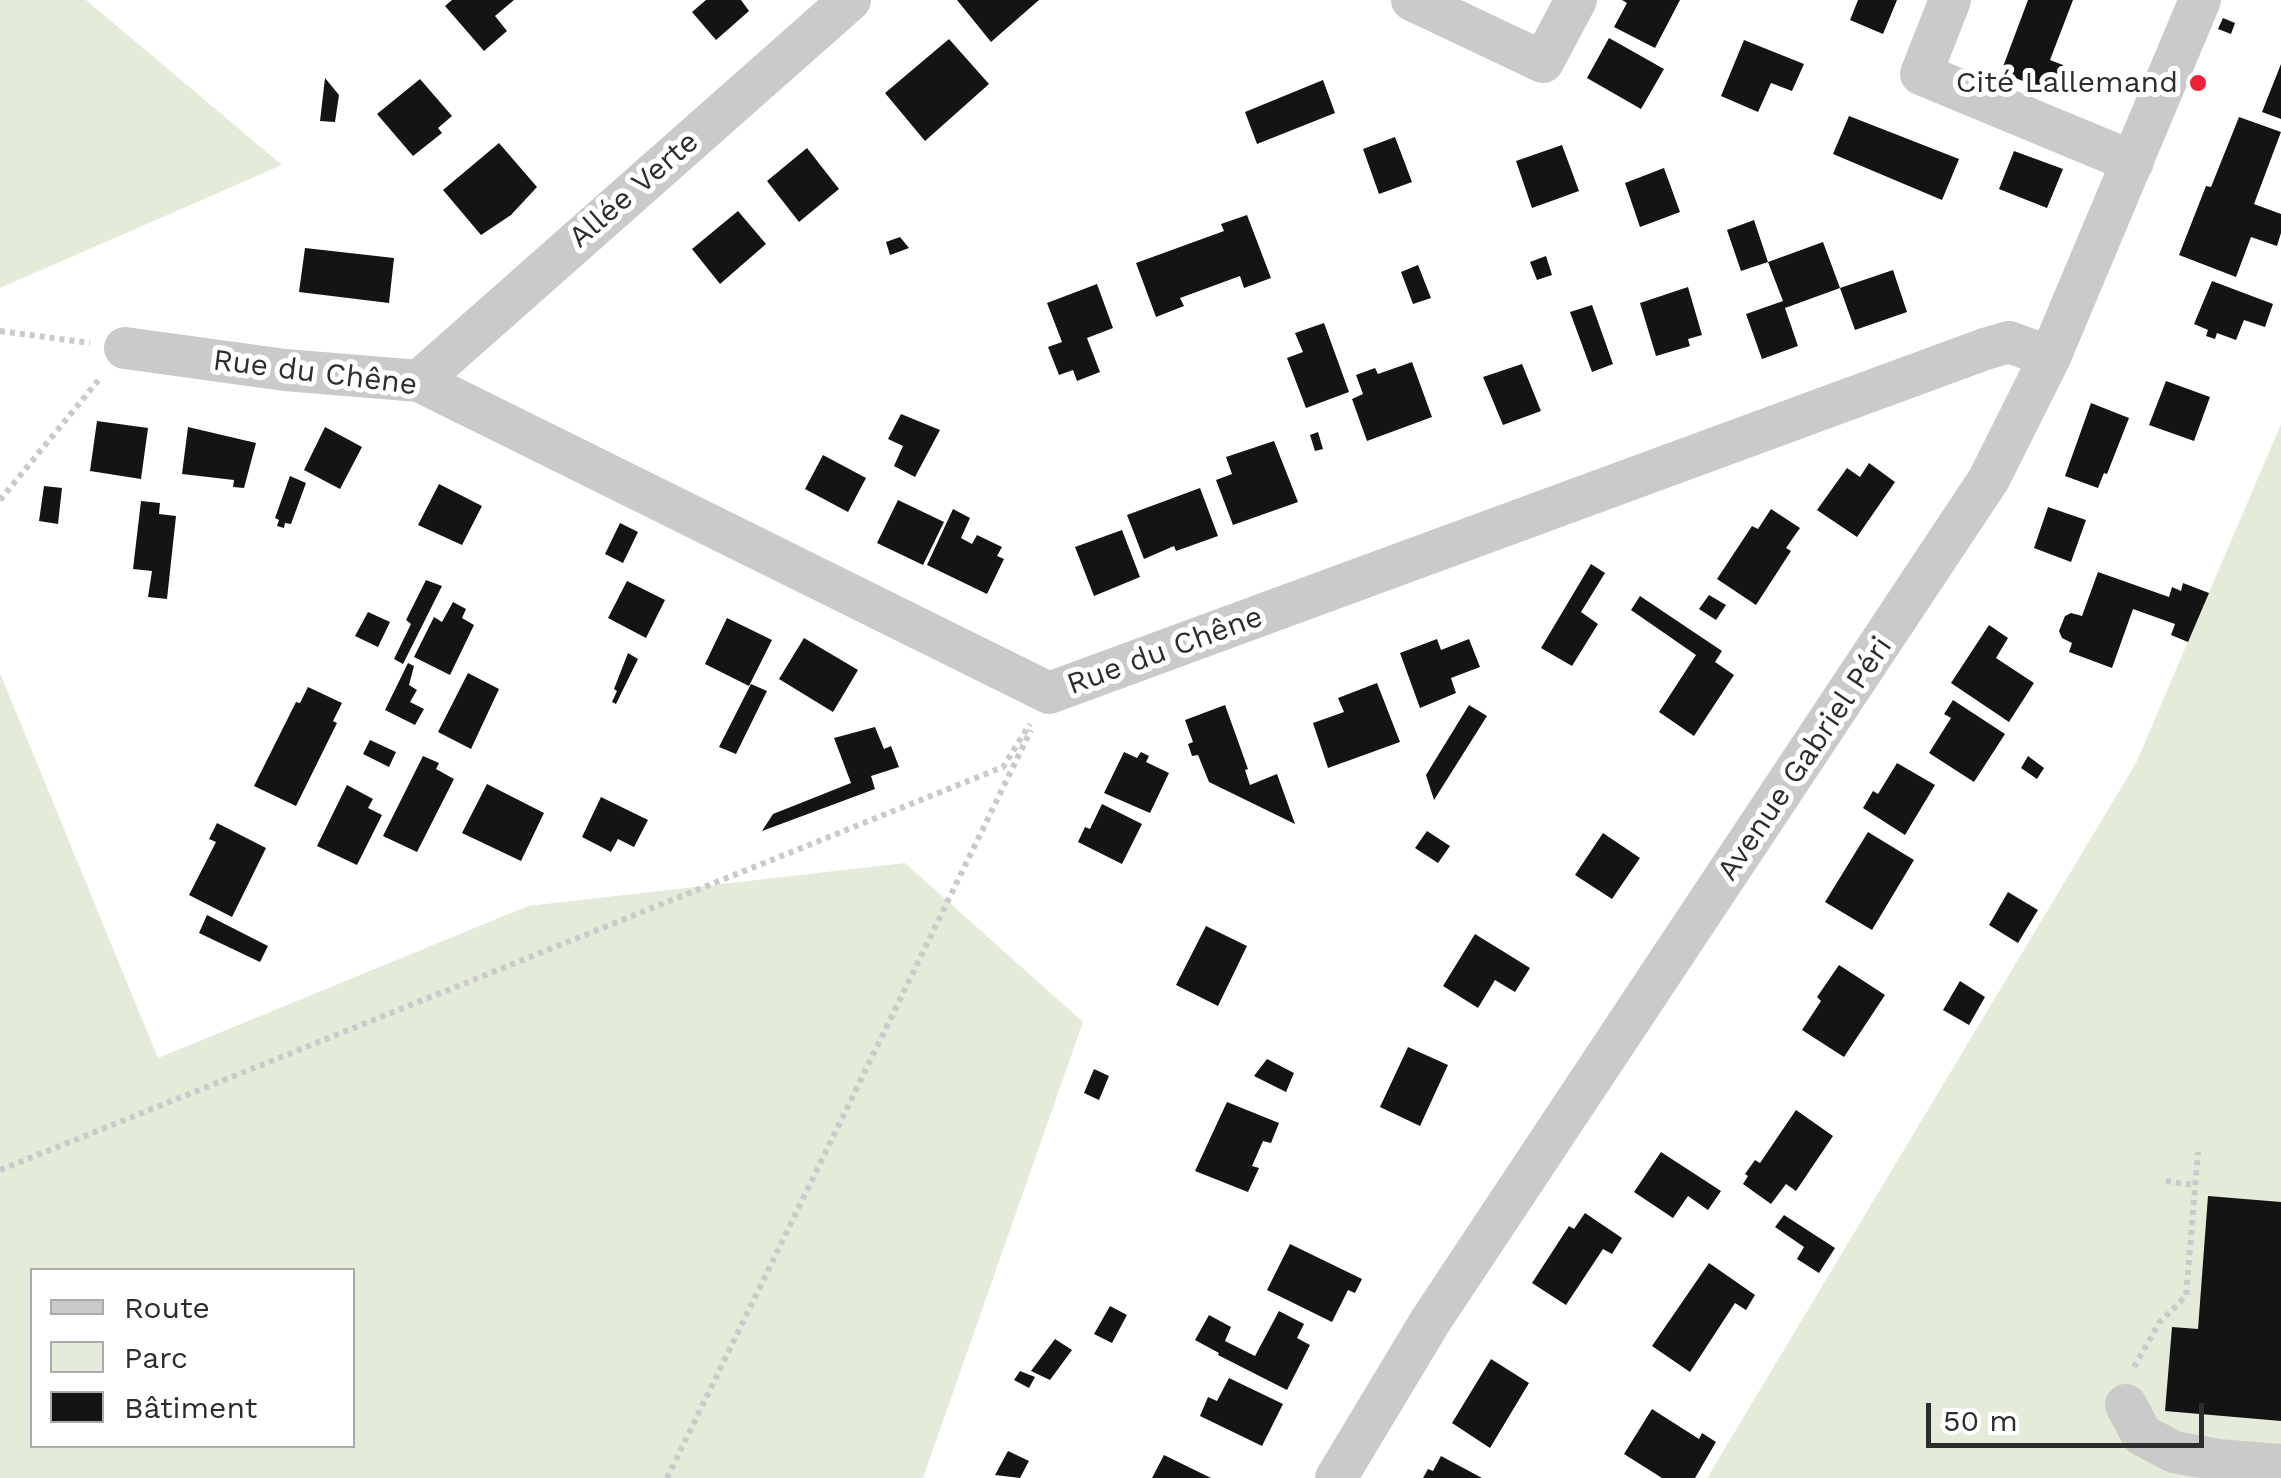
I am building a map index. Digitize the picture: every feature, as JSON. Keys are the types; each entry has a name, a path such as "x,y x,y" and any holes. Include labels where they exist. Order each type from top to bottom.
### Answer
{"street":[{"name":"Allée Verte","path":"419,381 850,0"},
{"path":"1412,0 1543,62 1576,0"},
{"path":"1950,0 1921,74 2133,162"},
{"name":"Avenue Gabriel Péri","path":"1336,1478 1430,1320 1990,479 2050,356 2200,0"},
{"name":"Rue du Chêne","path":"124,348 285,370 419,381 1049,693 1985,349 2010,342 2050,356"},
{"path":"2126,1406 2142,1434 2174,1452 2281,1465"}],"path":[{"path":"0,332 124,348"},
{"path":"0,500 124,348"},
{"path":"0,1170 1004,768 1049,693"},
{"path":"667,1478 1049,693"},
{"path":"2126,1406 2132,1370 2158,1323 2186,1296 2198,1152"},
{"path":"2166,1182 2195,1185"}],"green space":[{"path":"0,0 86,0 282,165 0,288"},
{"path":"2281,424 2281,1478 1707,1478 2136,763"},
{"path":"0,673 158,1058 528,906 905,863 1083,1022 923,1478 0,1478"}],"building":[{"path":"452,0 514,0 495,16 507,31 484,51 445,6"},
{"path":"706,0 741,0 749,11 716,40 692,12"},
{"path":"957,0 1039,0 991,42"},
{"path":"1622,0 1680,0 1655,48 1614,27 1627,3"},
{"path":"1858,0 1897,0 1883,34 1850,20"},
{"path":"2028,0 2073,0 2050,60 2063,65 2052,93 2001,72"},
{"path":"2223,18 2235,23 2231,34 2218,29"},
{"path":"1609,38 1664,69 1641,109 1587,78"},
{"path":"949,39 989,84 925,141 885,93"},
{"path":"1744,40 1804,64 1792,91 1771,83 1758,112 1721,96"},
{"path":"2281,64 2281,119 2262,112"},
{"path":"325,78 339,95 335,122 320,121"},
{"path":"420,79 452,116 438,128 442,133 413,156 377,114"},
{"path":"1323,80 1335,113 1257,144 1245,112"},
{"path":"1849,116 1959,159 1942,200 1833,154"},
{"path":"2239,117 2281,132 2254,204 2281,214 2281,233 2277,246 2251,237 2236,277 2179,255"},
{"path":"1395,137 1412,182 1379,194 1363,149"},
{"path":"499,143 537,187 511,215 481,235 443,190"},
{"path":"1562,145 1579,191 1532,208 1516,161"},
{"path":"807,148 839,189 799,222 767,181"},
{"path":"2014,151 2063,169 2047,208 1999,189"},
{"path":"1664,168 1680,212 1640,227 1625,183"},
{"path":"738,211 766,244 720,284 692,249"},
{"path":"1247,215 1271,278 1244,288 1240,276 1180,298 1184,306 1156,317 1136,263 1224,231 1221,224"},
{"path":"1754,220 1768,262 1741,271 1727,230"},
{"path":"900,237 909,248 890,255 886,242"},
{"path":"1823,242 1840,288 1785,308 1798,346 1762,359 1746,314 1783,301 1768,262"},
{"path":"305,248 394,258 389,303 299,292"},
{"path":"1546,256 1552,275 1537,280 1530,262"},
{"path":"1418,265 1431,298 1413,304 1401,272"},
{"path":"1893,270 1907,312 1855,330 1840,288"},
{"path":"2212,281 2273,304 2265,327 2244,320 2236,340 2217,333 2215,339 2206,336 2208,330 2194,324"},
{"path":"1097,284 1113,328 1087,338 1100,372 1077,381 1073,370 1059,375 1048,347 1062,342 1047,303"},
{"path":"1688,287 1702,335 1688,339 1690,346 1656,356 1640,303"},
{"path":"1592,305 1613,364 1592,372 1570,312"},
{"path":"1324,323 1349,392 1306,408 1287,358 1303,352 1295,333"},
{"path":"1412,362 1432,417 1367,441 1352,399 1363,394 1356,375 1375,368 1378,374"},
{"path":"1522,364 1541,411 1503,425 1483,377"},
{"path":"2166,381 2210,397 2194,441 2149,425"},
{"path":"2091,403 2129,418 2098,488 2065,476"},
{"path":"901,414 940,430 915,477 894,466 903,446 888,439"},
{"path":"97,421 148,428 141,479 90,471"},
{"path":"188,427 256,443 244,488 233,487 234,480 182,474"},
{"path":"325,427 362,447 340,489 304,470"},
{"path":"1318,432 1323,449 1315,451 1310,435"},
{"path":"1274,441 1298,502 1233,525 1216,480 1232,474 1226,457"},
{"path":"823,455 866,478 848,512 805,489"},
{"path":"1869,463 1895,482 1857,537 1817,510 1847,468 1860,477"},
{"path":"290,476 306,483 291,524 285,523 284,528 277,526 279,520 275,518"},
{"path":"439,484 482,506 462,545 418,525"},
{"path":"44,486 62,488 58,524 39,521"},
{"path":"1200,488 1218,536 1176,551 1174,546 1144,559 1127,515"},
{"path":"898,500 944,522 923,565 877,543"},
{"path":"141,501 160,503 159,514 176,516 167,599 148,597 152,571 133,569"},
{"path":"2048,507 2086,520 2071,562 2034,548"},
{"path":"953,509 970,518 961,538 972,544 977,535 1002,547 997,556 1004,559 987,594 927,565"},
{"path":"1771,509 1800,528 1786,548 1791,551 1756,605 1717,579 1752,526 1758,529"},
{"path":"620,523 638,532 623,563 605,554"},
{"path":"1122,530 1140,577 1094,596 1075,547"},
{"path":"1591,564 1605,573 1581,612 1598,624 1572,666 1541,648"},
{"path":"2098,572 2169,597 2172,587 2181,591 2183,583 2209,593 2188,642 2171,635 2175,624 2133,609 2112,668 2069,652 2072,643 2062,638 2059,631 2065,616 2082,616"},
{"path":"426,580 442,586 403,664 394,659 411,624 406,620"},
{"path":"627,581 665,600 646,638 608,618"},
{"path":"1709,595 1726,605 1716,620 1699,609"},
{"path":"1640,596 1722,651 1715,662 1734,675 1694,736 1659,712 1696,655 1631,610"},
{"path":"453,602 466,609 462,618 474,625 450,675 414,657 434,617 442,622"},
{"path":"368,612 390,622 378,647 355,636"},
{"path":"727,618 772,640 749,686 705,664"},
{"path":"1989,625 2008,638 1996,658 2034,683 2009,722 1951,683"},
{"path":"804,638 858,670 833,712 779,679"},
{"path":"1437,639 1441,650 1469,639 1480,667 1451,678 1456,693 1420,708 1400,653"},
{"path":"628,653 638,659 616,704 612,702 617,691 614,689"},
{"path":"408,663 414,666 409,685 417,690 410,702 424,709 415,725 385,710"},
{"path":"468,673 499,689 471,749 438,732"},
{"path":"1377,683 1400,742 1328,768 1313,723 1344,712 1338,698"},
{"path":"751,684 767,691 736,754 719,747"},
{"path":"308,687 342,703 333,721 337,723 296,806 254,786 296,702 300,703"},
{"path":"1953,700 2005,734 1974,782 1929,753 1951,718 1944,714"},
{"path":"1225,705 1250,785 1277,774 1295,824 1209,782 1198,755 1192,756 1188,744 1193,742 1185,720"},
{"path":"1469,705 1487,716 1434,800 1426,775"},
{"path":"875,727 884,749 891,746 899,767 871,776 875,789 762,831 773,814 851,783 834,738"},
{"path":"370,740 396,752 389,767 363,754"},
{"path":"1124,752 1137,758 1141,752 1149,756 1146,762 1169,773 1150,813 1104,793"},
{"path":"423,756 439,763 436,769 454,779 417,852 383,836"},
{"path":"2028,756 2044,768 2037,779 2021,768"},
{"path":"1897,763 1935,785 1905,835 1863,808 1873,791 1878,794"},
{"path":"487,784 544,813 521,861 462,833"},
{"path":"347,785 373,799 368,808 382,815 357,865 317,846"},
{"path":"601,797 648,820 634,847 618,839 611,852 582,837"},
{"path":"1102,804 1142,824 1122,864 1078,842 1085,827 1090,829"},
{"path":"217,823 266,848 232,917 189,895 216,842 209,839"},
{"path":"1427,831 1450,846 1438,863 1415,848"},
{"path":"1868,832 1914,860 1872,930 1825,902"},
{"path":"1603,833 1640,858 1612,899 1575,875"},
{"path":"2008,892 2038,910 2018,943 1989,925"},
{"path":"207,915 268,946 260,962 199,933"},
{"path":"1206,926 1247,946 1218,1006 1176,985"},
{"path":"1475,934 1530,968 1515,992 1495,980 1478,1008 1443,986"},
{"path":"1839,965 1885,995 1844,1057 1802,1030 1821,1001 1817,997"},
{"path":"1960,981 1985,997 1969,1025 1943,1010"},
{"path":"1408,1047 1448,1065 1420,1126 1380,1107"},
{"path":"1267,1059 1294,1073 1286,1092 1254,1076"},
{"path":"1094,1069 1109,1076 1099,1100 1084,1093"},
{"path":"1227,1102 1279,1123 1271,1143 1263,1141 1252,1166 1259,1168 1248,1192 1195,1171"},
{"path":"1796,1110 1833,1136 1796,1191 1786,1184 1771,1204 1743,1184 1748,1176 1745,1174 1755,1160 1760,1163"},
{"path":"1661,1152 1721,1191 1708,1210 1688,1196 1673,1218 1634,1192"},
{"path":"2208,1196 2281,1202 2281,1421 2165,1411 2172,1327 2198,1329"},
{"path":"1585,1213 1622,1238 1612,1254 1603,1249 1566,1305 1532,1283 1569,1226 1574,1229"},
{"path":"1784,1215 1835,1248 1819,1273 1797,1259 1804,1247 1775,1227"},
{"path":"1290,1244 1362,1279 1355,1293 1348,1290 1332,1322 1267,1290"},
{"path":"1709,1263 1755,1295 1746,1310 1735,1303 1690,1372 1652,1346"},
{"path":"1110,1306 1127,1315 1112,1343 1094,1334"},
{"path":"1279,1311 1304,1324 1297,1338 1310,1345 1287,1390 1195,1340 1209,1315 1231,1327 1225,1341 1255,1356"},
{"path":"1055,1339 1072,1350 1050,1380 1031,1371"},
{"path":"1491,1359 1529,1383 1490,1448 1452,1423"},
{"path":"1020,1371 1035,1377 1029,1388 1014,1380"},
{"path":"1229,1378 1283,1404 1262,1446 1200,1416 1208,1397 1217,1401"},
{"path":"1652,1409 1699,1439 1702,1433 1716,1442 1695,1478 1662,1478 1624,1454"},
{"path":"1008,1451 1029,1461 1020,1478 995,1475"},
{"path":"1164,1455 1211,1478 1152,1478"},
{"path":"1441,1456 1482,1478 1423,1478 1428,1469 1433,1471"}],"place":[{"name":"Cité Lallemand","path":"2198,83"}]}
